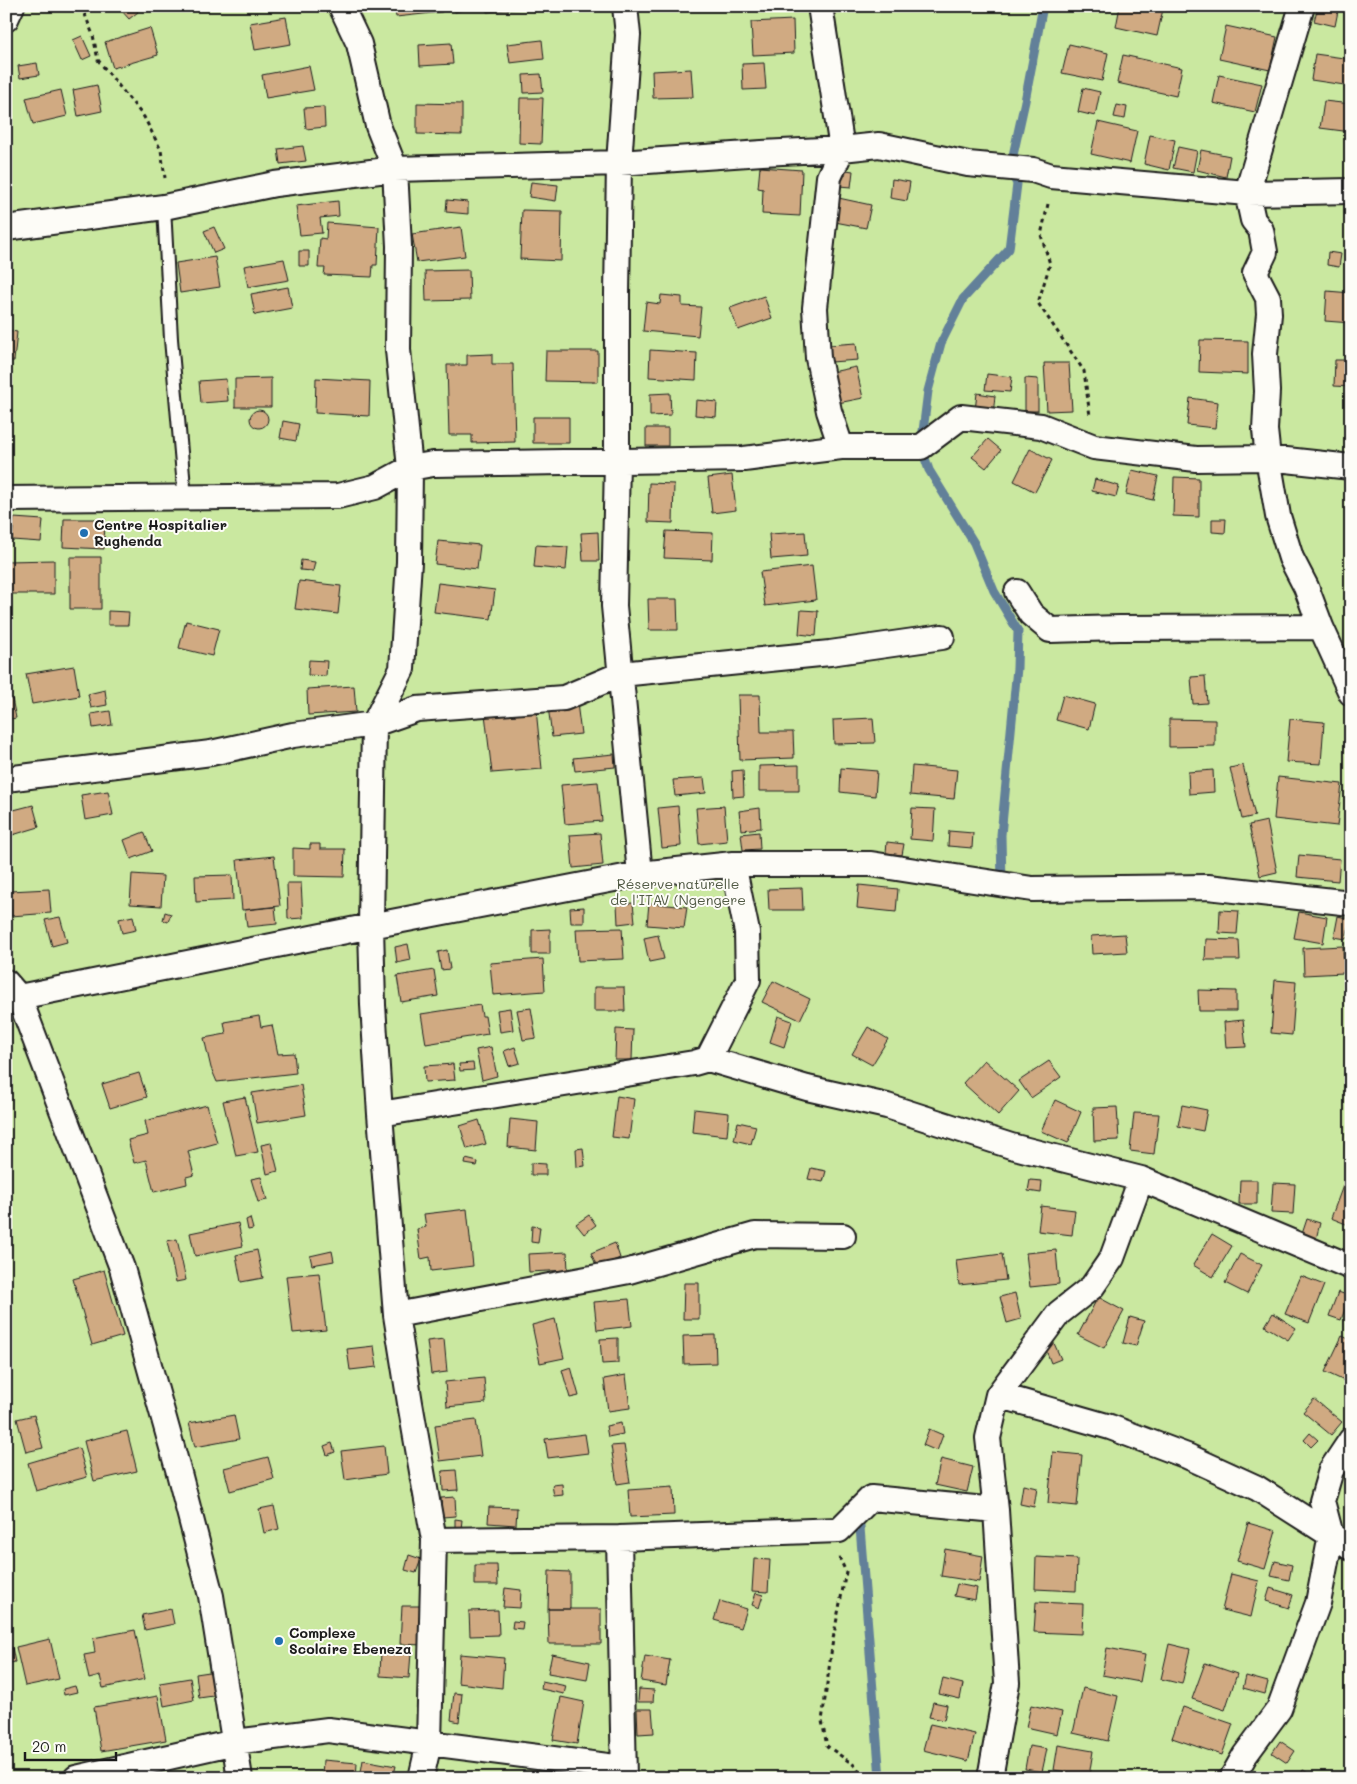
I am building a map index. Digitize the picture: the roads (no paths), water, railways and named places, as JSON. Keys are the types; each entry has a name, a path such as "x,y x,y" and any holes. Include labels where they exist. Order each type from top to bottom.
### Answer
{"street":[{"path":"6,19 12,6"},
{"path":"341,6 359,44 378,126 395,169 399,246 398,350 410,468 409,562 402,669 374,724 371,926 373,1005 380,1114 396,1315 434,1540 429,1743 421,1778"},
{"path":"625,6 628,35 620,163 614,606 640,874"},
{"path":"820,6 842,149 828,177 815,308 818,358 829,411 841,447"},
{"path":"1302,6 1247,193 1253,220 1261,230 1265,252 1255,273 1268,298 1269,314 1265,354 1267,391 1265,430 1278,516 1291,558 1306,587 1321,627 1351,693"},
{"path":"6,228 166,206 275,184 395,169 620,163 879,145 968,164 1247,193 1351,191"},
{"path":"6,499 338,496 375,487 410,468 433,464 744,459 841,447 921,447 961,417 1041,426 1094,447 1196,459 1268,458 1351,467"},
{"path":"1017,592 1031,614 1050,630 1321,627"},
{"path":"6,779 211,753 292,735 374,724 418,709 564,698 621,674 830,653 942,637"},
{"path":"708,1059 748,980 747,932 733,864"},
{"path":"240,1778 211,1596 122,1268 13,990 371,926 640,874 733,864 871,864 1032,889 1208,887 1351,903"},
{"path":"380,1114 694,1063 708,1059 807,1088 886,1106 1011,1146 1141,1179 1351,1267"},
{"path":"990,1778 1007,1682 996,1510 988,1438 998,1395 1059,1313 1092,1287 1112,1258 1141,1179"},
{"path":"396,1315 629,1270 755,1235 843,1236"},
{"path":"998,1395 1110,1427 1187,1456 1257,1488 1351,1548"},
{"path":"1232,1778 1245,1756 1279,1709 1318,1603 1331,1535 1322,1501 1331,1470 1351,1440"},
{"path":"434,1540 619,1538 839,1530 871,1498 996,1510"},
{"path":"76,1778 235,1742 328,1730 429,1743 623,1773 619,1538"}],"lane":[{"path":"166,206 171,339 185,498"}],"waterway":[{"path":"1002,884 1001,835 1017,668 1018,631 994,591 974,543 929,470 921,447 928,391 941,343 963,299 1009,249 1017,184 1010,169 1043,6"},
{"path":"859,1515 880,1778"}],"place":[{"name":"Centre Hospitalier Rughenda","path":"84,533"},
{"name":"Complexe Scolaire Ebeneza","path":"279,1641"}],"park label":[{"name":"Réserve naturelle de l'ITAV (Ngengere","path":"678,892"}]}
